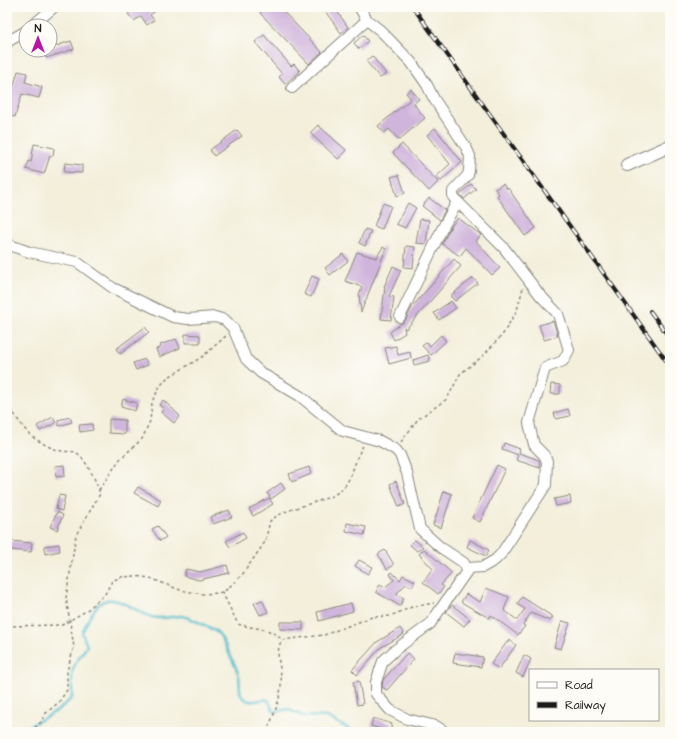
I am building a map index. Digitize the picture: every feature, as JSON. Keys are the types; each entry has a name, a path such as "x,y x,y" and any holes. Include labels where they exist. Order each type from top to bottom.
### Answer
{"main road":[{"path":"627,165 670,146"}],"street":[{"path":"41,18 54,7"},
{"path":"359,7 367,20 381,30 411,62 466,147 471,164 468,175 453,191 453,197 504,248 540,295 558,314 569,346 568,355 563,361 545,368 529,423 534,445 544,455 547,461 546,485 501,554 495,560 483,566 467,568"},
{"path":"292,88 367,20"},
{"path":"7,42 18,36"},
{"path":"400,317 441,231 457,202"},
{"path":"7,244 29,252 77,262 113,288 173,317 220,317 233,328 243,355 254,368 300,396 344,431 380,441 396,450 404,462 420,529 440,547 464,563 467,568 465,576 430,624 395,650 383,662 377,675 375,687 379,699 397,715 436,726 445,732"}],"path":[{"path":"396,450 418,419 447,399 460,374 483,356 503,334 518,310 524,286 524,274"},
{"path":"30,732 41,722 45,714 59,702 67,690 67,671 74,647 66,598 76,535 98,498 99,490 120,459 142,439 150,422 152,402 160,386 167,378 187,367 217,346 233,328"},
{"path":"7,404 28,433 34,438 52,448 78,454 89,469 99,490"},
{"path":"7,626 62,625 92,605 105,594 112,581 121,577 135,576 150,578 180,590 203,594 222,592 232,586 242,575 264,542 268,525 274,517 295,508 331,497 344,488 360,450 368,438"},
{"path":"222,592 238,624 269,630 278,634 282,640"},
{"path":"266,732 282,685 278,646 282,640 324,635 372,617 390,616 420,605 444,604"}],"building":[{"path":"138,7 161,7 150,15 154,20 147,25 141,16 134,21 128,14"},
{"path":"266,7 279,7 322,52 309,64 260,13"},
{"path":"322,7 334,7 348,27 341,33"},
{"path":"264,35 291,66 294,64 300,71 285,84 279,77 282,74 255,42"},
{"path":"363,35 368,41 359,49 354,43"},
{"path":"71,41 74,49 58,54 58,45"},
{"path":"372,56 386,74 380,78 366,61"},
{"path":"18,71 27,73 25,82 42,87 39,98 22,94 15,117 7,115 7,108"},
{"path":"411,89 419,99 414,103 425,118 399,140 389,129 384,133 378,126 411,99 406,93"},
{"path":"318,125 346,150 338,159 310,133"},
{"path":"435,128 462,162 441,181 436,177 450,164 427,135"},
{"path":"237,130 242,136 214,156 210,150"},
{"path":"34,144 54,148 53,156 50,156 44,174 26,169 29,161 31,162"},
{"path":"402,144 438,182 429,191 393,153"},
{"path":"65,163 82,165 82,173 64,172"},
{"path":"399,175 405,193 397,196 391,177"},
{"path":"471,184 476,189 464,199 460,194"},
{"path":"503,184 507,189 508,188 536,228 525,236 497,196 499,194 495,189"},
{"path":"429,198 445,210 440,220 422,206"},
{"path":"383,203 391,206 382,229 374,226"},
{"path":"408,203 416,208 405,228 396,224"},
{"path":"458,218 481,235 476,241 500,268 492,275 466,248 460,256 442,244 450,228"},
{"path":"420,219 429,220 426,244 416,243"},
{"path":"365,229 371,231 365,246 359,243"},
{"path":"406,246 415,247 413,268 404,267"},
{"path":"383,247 386,249 361,312 359,295 362,287 345,281 357,252 376,258"},
{"path":"343,254 348,261 330,275 325,268"},
{"path":"454,259 461,266 406,329 404,327 405,333 394,340 390,332 405,321 412,307"},
{"path":"393,266 401,270 389,296 394,297 391,320 381,319 384,287"},
{"path":"312,276 319,279 311,297 304,294"},
{"path":"473,278 478,283 455,301 450,296"},
{"path":"451,301 456,308 439,320 434,313"},
{"path":"553,321 558,336 544,340 539,325"},
{"path":"145,327 149,332 120,354 116,349"},
{"path":"185,334 200,335 200,343 185,343"},
{"path":"441,335 446,341 431,355 422,346 427,342 430,346"},
{"path":"176,339 180,348 159,357 156,349 161,347 160,345"},
{"path":"396,346 398,355 410,352 411,358 389,364 385,348"},
{"path":"428,355 430,361 414,365 413,360"},
{"path":"145,359 148,365 136,370 133,363"},
{"path":"551,384 560,385 560,394 550,394"},
{"path":"123,399 137,403 135,411 121,407"},
{"path":"163,400 180,416 174,423 161,412 164,409 159,405"},
{"path":"568,409 570,416 556,419 554,413"},
{"path":"53,417 56,423 40,431 37,426"},
{"path":"70,417 72,422 59,426 58,420"},
{"path":"109,419 125,420 125,434 109,433"},
{"path":"92,424 93,430 80,432 79,425"},
{"path":"504,443 520,449 519,453 539,460 540,468 516,460 518,455 502,449"},
{"path":"64,465 65,476 56,477 55,466"},
{"path":"497,465 505,469 480,522 472,518"},
{"path":"309,467 311,474 292,482 289,474"},
{"path":"396,481 405,504 399,507 390,484"},
{"path":"281,483 285,489 271,499 267,493"},
{"path":"138,487 161,500 158,506 134,493"},
{"path":"444,491 452,494 441,528 433,525"},
{"path":"59,495 65,496 62,511 56,509"},
{"path":"570,496 571,503 556,506 554,499"},
{"path":"269,498 273,504 253,516 249,509"},
{"path":"229,510 232,517 213,524 210,517"},
{"path":"57,512 63,515 57,530 50,527"},
{"path":"347,523 366,527 364,535 346,531"},
{"path":"158,526 166,537 160,541 152,529"},
{"path":"243,532 246,538 230,547 226,541"},
{"path":"415,540 423,547 417,551 410,545"},
{"path":"470,540 489,550 486,556 467,547"},
{"path":"11,541 32,543 31,552 11,550"},
{"path":"59,544 60,551 45,554 44,546"},
{"path":"424,549 452,573 441,585 444,587 438,594 423,582 433,569 419,554"},
{"path":"385,550 393,563 393,566 387,569 378,554"},
{"path":"359,560 372,567 368,574 355,566"},
{"path":"227,565 229,573 199,580 184,576 186,569 200,572"},
{"path":"392,572 400,580 403,575 415,581 412,587 406,584 396,594 404,598 400,606 376,592 380,584 385,587 394,580 390,574"},
{"path":"486,588 509,597 504,610 517,620 525,609 517,604 522,597 553,617 550,621 531,613 523,625 525,626 518,635 491,615 489,618 461,602 466,594 480,602"},
{"path":"262,600 268,612 260,615 254,603"},
{"path":"351,603 353,611 319,621 317,612"},
{"path":"452,605 470,619 464,626 446,612"},
{"path":"562,621 570,623 561,649 554,647"},
{"path":"280,622 303,622 303,630 280,629"},
{"path":"400,628 404,634 380,648 357,675 352,670 377,642"},
{"path":"510,640 516,645 499,669 491,664"},
{"path":"407,653 414,659 387,690 382,687 383,680"},
{"path":"455,653 483,657 481,667 453,663"},
{"path":"524,655 531,659 523,677 516,673"},
{"path":"359,681 363,704 357,705 353,682"},
{"path":"373,718 392,724 390,732 371,726"}],"waterway":[{"path":"18,732 57,711 72,698 72,672 76,662 87,646 82,633 97,607 104,601 110,600 122,602 146,615 156,618 182,616 200,623 218,633 226,646 238,673 241,694 246,700 268,700 274,712 288,709 303,716 327,717 351,730"}],"railway":[{"path":"413,7 670,366"},
{"path":"650,311 670,338"}]}
